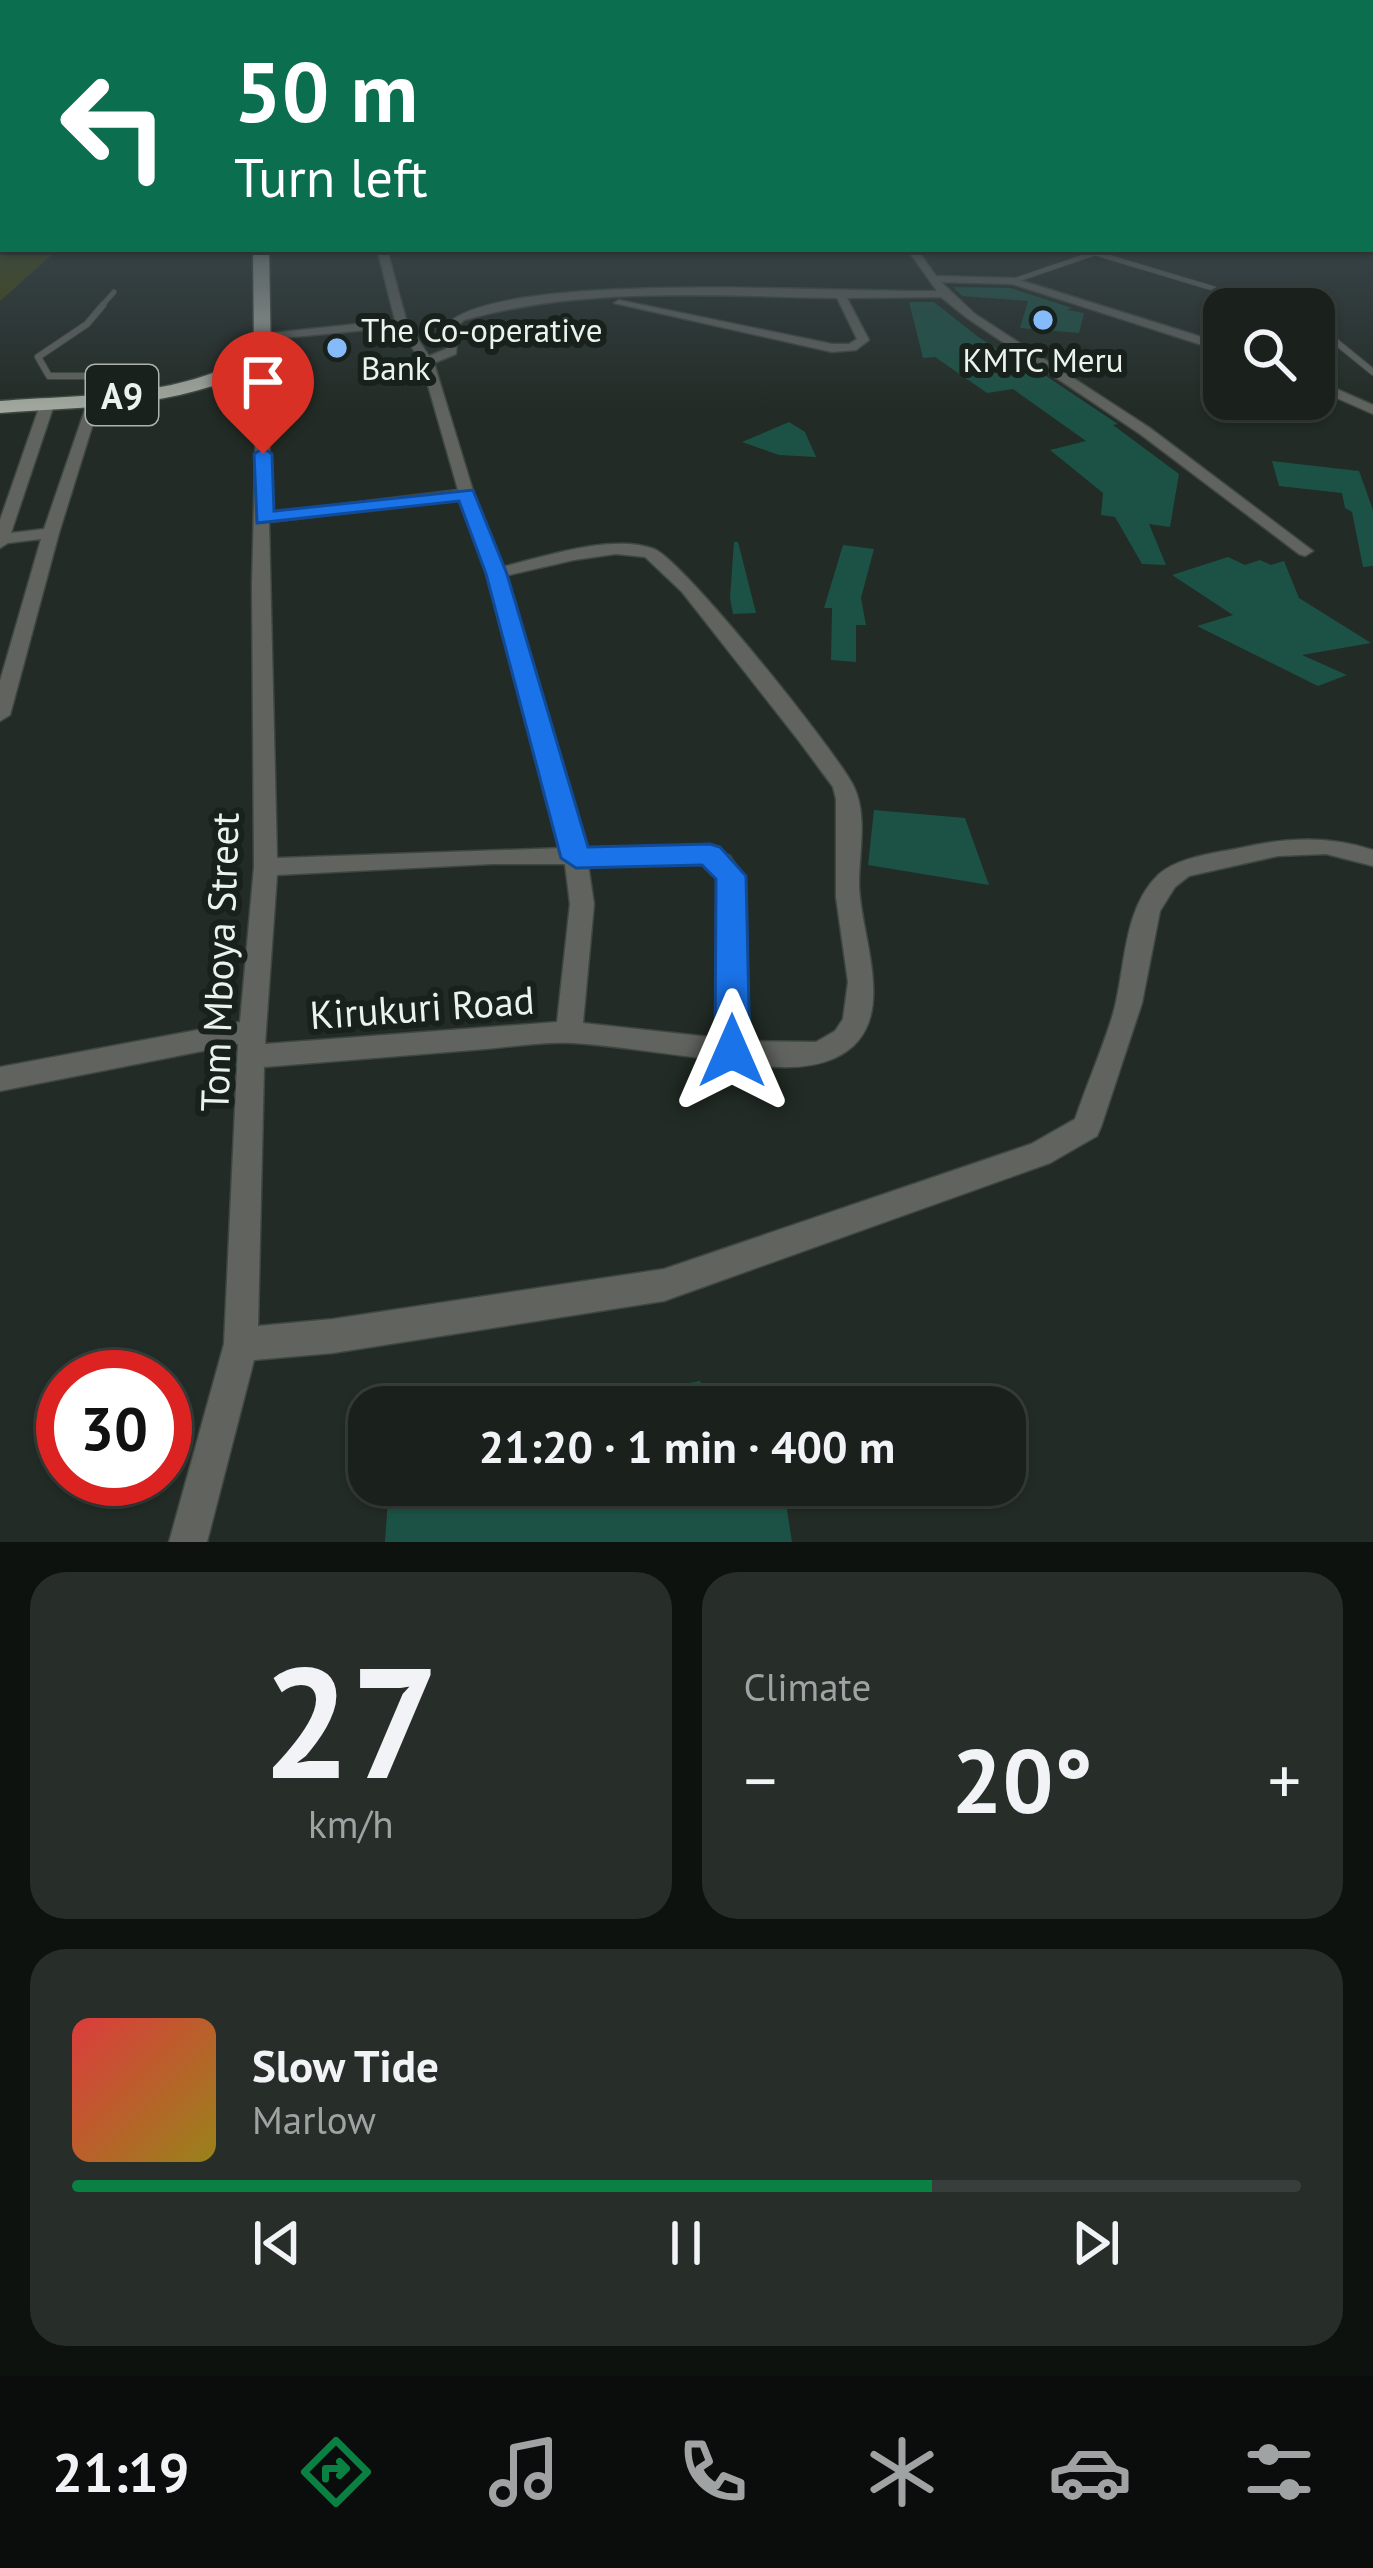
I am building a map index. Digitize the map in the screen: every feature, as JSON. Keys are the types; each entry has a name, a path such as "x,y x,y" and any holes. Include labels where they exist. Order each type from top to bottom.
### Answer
{"highway":[{"path":"261,268 263,357"},
{"name":"A9","path":"0,407 213,384 263,357"}],"street":[{"name":"Kirukuri Road","path":"0,1079 254,1043 569,1032 582,904 576,858 496,574 466,494 427,361 401,323 387,268"},
{"path":"925,268 944,295 1145,431 1305,551"},
{"path":"934,280 1013,281 1203,341"},
{"path":"427,361 452,351 452,325 460,318 492,309 602,296 944,295"},
{"path":"602,296 672,316 832,349 863,340 842,298"},
{"path":"263,357 401,323"},
{"name":"Tom Mboya Street","path":"188,1542 241,1344 266,867 260,585 263,357"},
{"path":"1335,392 1372,407"},
{"path":"0,716 51,532 95,398"},
{"path":"48,402 0,540 51,532"},
{"path":"264,518 466,494"},
{"path":"496,574 608,551 632,550 660,558 766,683 843,786 850,806 848,895 862,1005 852,1030 826,1050 732,1051 569,1032"},
{"path":"241,1344 333,1336 664,1285 1040,1154 1087,1127 1128,1005 1140,939 1166,878 1182,870 1305,844 1339,845 1373,858"},
{"path":"266,867 492,856 710,854 731,876 732,1051"}],"lane":[{"path":"1013,281 1051,268"},
{"path":"1144,268 1211,288"},
{"path":"105,376 49,376 38,357 87,324 114,292"},
{"path":"1335,340 1373,372"}],"green space":[{"path":"0,268 37,268 0,301"}],"building":[{"path":"953,287 1011,288 1072,308 1067,310 1084,313 1079,333 1020,328 1028,301 962,296"},
{"path":"909,302 934,302 977,336 1011,358 1013,354 1118,424 1113,425 1179,474 1170,527 1149,524 1166,565 1142,564 1115,517 1101,515 1103,493 1050,450 1086,441 1013,389 987,393 935,357 923,358"},
{"path":"789,422 805,432 816,457 779,455 742,442"},
{"path":"1272,461 1359,471 1373,510 1373,566 1363,567 1352,512 1345,508 1342,493 1279,486"},
{"path":"734,542 738,542 756,613 733,614"},
{"path":"843,545 874,549 861,598 866,625 856,625 856,662 831,660 832,608 824,608"},
{"path":"1228,557 1245,565 1284,561 1299,598 1371,643 1302,655 1347,675 1318,686 1197,626 1233,615 1172,575"},
{"path":"874,810 965,818 989,885 868,865"},
{"path":"388,1506 786,1506 792,1542 385,1542"}],"place":[{"name":"KMTC Meru","path":"1043,320"},
{"name":"The Co-operative Bank","path":"337,348"}],"route":[{"path":"263,454 264,518 466,494 496,574 576,858 710,854 731,876 732,1051"}]}
